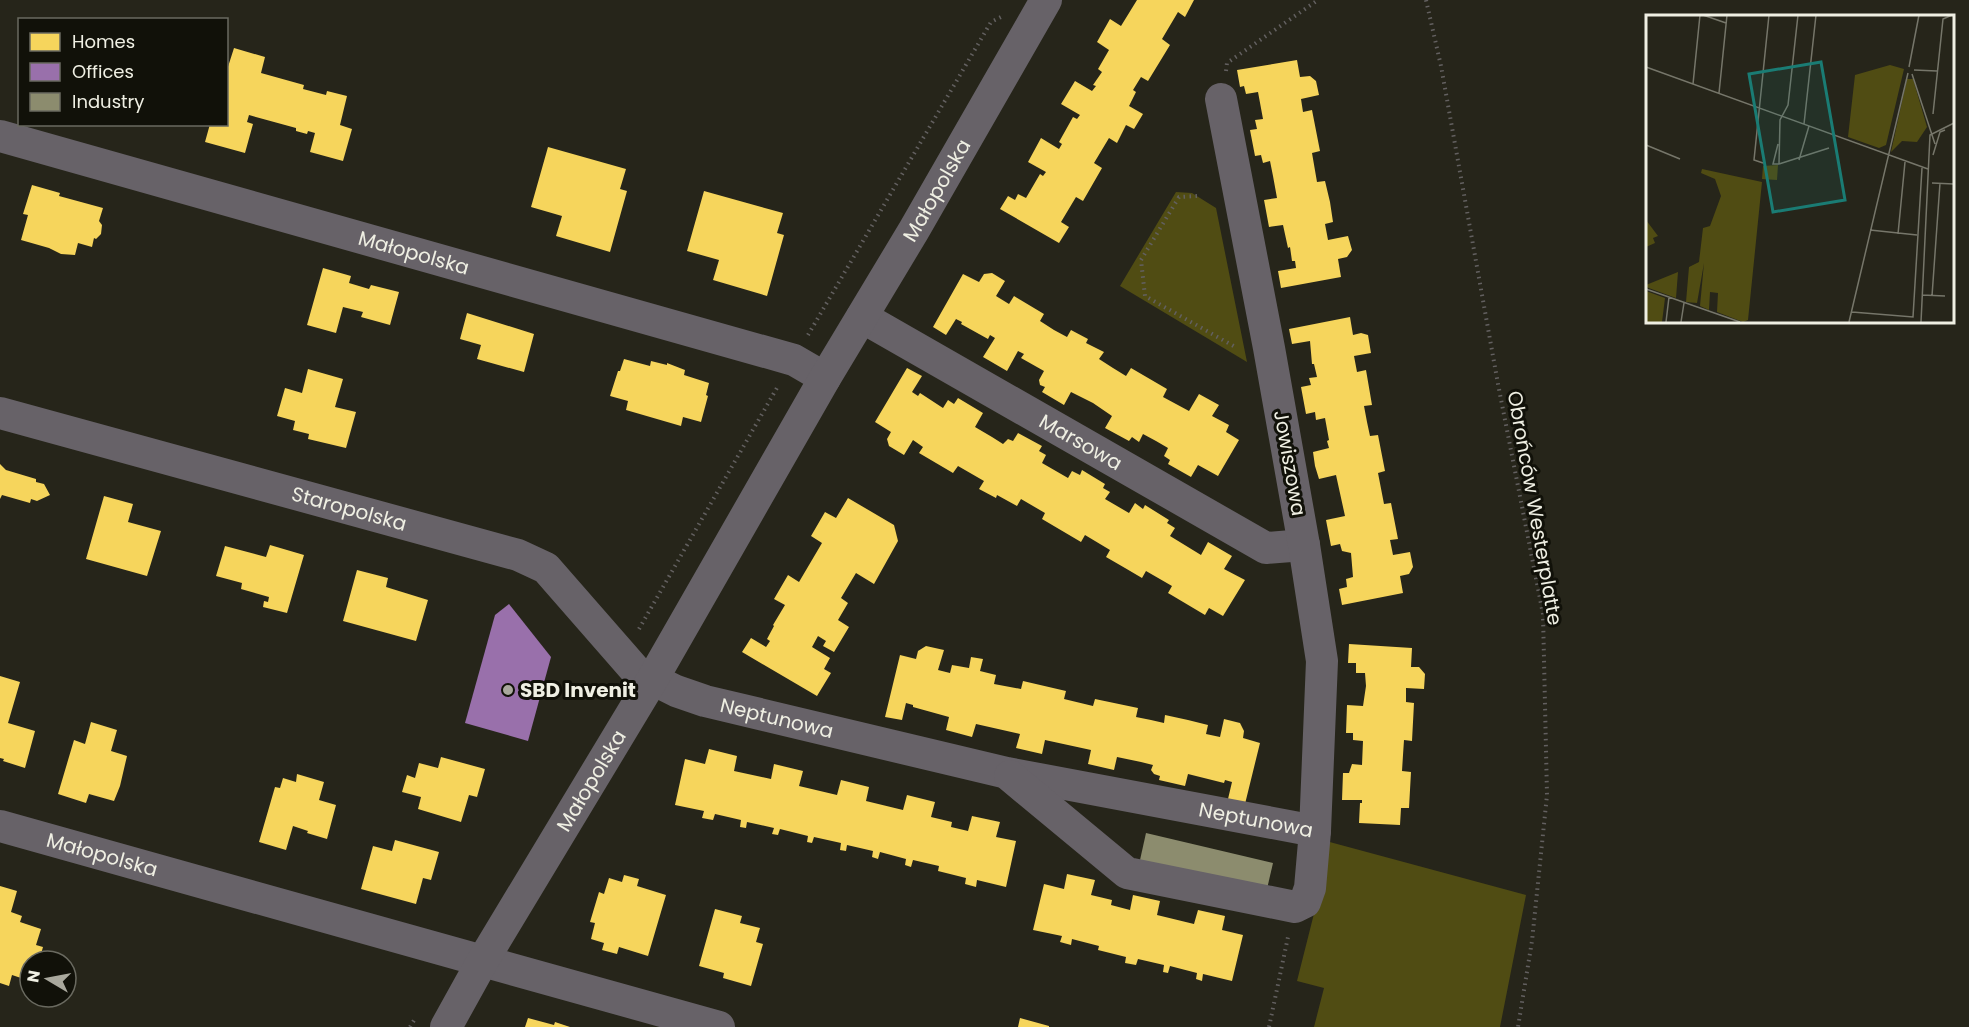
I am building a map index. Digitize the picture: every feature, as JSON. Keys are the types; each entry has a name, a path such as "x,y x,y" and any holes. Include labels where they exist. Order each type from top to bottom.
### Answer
{"street":[{"name":"Małopolska","path":"446,1027 482,962 652,681 825,378 1046,0"},
{"name":"Jowiszowa","path":"1221,99 1269,348 1322,661 1315,831"},
{"name":"Małopolska","path":"0,136 794,360 825,378"},
{"name":"Marsowa","path":"862,317 1266,548 1304,545"},
{"name":"Staropolska","path":"0,413 518,555 546,568 622,657 636,671 652,681"},
{"name":"Neptunowa","path":"652,681 705,701 1007,773 1315,831 1310,888 1305,902 1295,907 1127,873 1007,773"},
{"name":"Małopolska","path":"0,826 482,962"},
{"path":"482,962 719,1027"}],"path":[{"path":"1221,99 1227,63 1318,0"},
{"name":"Obrońców Westerplatte","path":"1426,0 1441,66 1542,614 1547,795 1532,941 1518,1027"},
{"path":"622,657 991,22 1006,15"},
{"path":"1197,196 1179,197 1141,260 1145,296 1244,352 1269,348"},
{"path":"1269,1027 1295,907"}],"shaded area":[{"path":"1176,192 1192,193 1216,208 1247,362 1120,286"},
{"path":"1326,841 1526,895 1500,1027 1314,1027 1324,988 1297,981 1323,878"}],"building: Homes":[{"path":"1137,0 1194,0 1185,17 1178,12 1162,39 1170,45 1148,81 1141,77 1133,90 1136,92 1129,106 1143,114 1134,129 1126,125 1117,143 1109,138 1094,163 1102,168 1083,201 1076,197 1061,222 1069,227 1059,243 1000,209 1008,196 1015,200 1018,194 1026,198 1040,174 1043,176 1046,172 1028,162 1041,138 1059,149 1062,144 1059,142 1073,117 1077,119 1080,115 1061,104 1075,81 1092,91 1096,86 1093,85 1102,72 1098,69 1109,50 1097,42 1110,19 1121,26"},
{"path":"234,48 265,57 261,73 304,85 303,89 326,95 327,91 347,96 340,125 352,129 343,161 310,152 315,133 308,131 307,134 296,131 296,128 249,115 247,122 253,124 245,153 205,142 209,126 228,126 228,67"},
{"path":"1297,60 1300,77 1310,76 1316,81 1319,95 1301,99 1303,112 1312,110 1320,151 1312,153 1317,182 1325,181 1330,202 1333,222 1325,224 1328,240 1348,236 1352,250 1347,257 1338,259 1341,277 1281,288 1278,271 1296,268 1295,261 1292,261 1283,225 1269,227 1264,200 1277,198 1273,176 1270,161 1263,163 1261,155 1255,156 1250,130 1257,129 1255,120 1263,119 1258,92 1246,94 1244,86 1240,87 1237,70"},
{"path":"548,147 626,169 620,189 627,191 610,252 556,236 562,216 531,207"},
{"path":"32,185 60,193 59,196 103,208 99,221 102,225 101,234 96,239 94,238 92,247 78,243 75,255 61,254 21,240 28,215 23,214"},
{"path":"704,191 783,213 777,233 784,235 767,296 713,280 719,260 687,251"},
{"path":"323,268 351,276 349,283 369,289 371,285 399,292 390,325 361,317 363,312 343,307 336,333 307,325"},
{"path":"992,273 1005,281 996,296 1009,304 1014,296 1044,314 1040,321 1054,330 1067,337 1071,330 1088,339 1086,343 1104,352 1099,359 1126,376 1131,368 1167,389 1163,397 1189,411 1199,394 1219,405 1212,416 1229,425 1226,432 1239,440 1218,476 1198,465 1191,477 1168,464 1170,460 1164,456 1168,448 1156,441 1143,434 1139,442 1132,437 1129,441 1105,428 1112,416 1093,403 1071,392 1064,405 1042,392 1045,387 1040,385 1039,380 1044,371 1021,358 1024,354 1018,351 1007,371 983,357 995,338 990,335 988,339 956,319 946,335 933,327 963,274 979,282 984,274"},
{"path":"467,313 534,334 524,372 477,359 481,345 460,339"},
{"path":"1350,317 1353,335 1361,333 1368,335 1371,353 1354,356 1357,372 1366,370 1372,405 1364,406 1367,422 1370,436 1378,435 1385,471 1378,473 1384,504 1391,503 1398,539 1390,540 1393,555 1410,552 1413,567 1409,574 1400,576 1403,593 1342,605 1339,589 1347,587 1346,579 1353,577 1351,553 1342,551 1340,544 1331,546 1326,520 1345,516 1336,475 1319,479 1315,466 1313,452 1329,448 1327,441 1329,440 1325,418 1316,420 1315,412 1306,414 1301,387 1311,385 1309,378 1317,377 1314,364 1312,364 1310,341 1292,344 1289,329"},
{"path":"624,359 650,366 651,361 667,365 667,363 685,370 684,375 709,383 701,422 683,417 681,426 626,410 628,401 610,396"},
{"path":"907,368 922,376 912,392 918,396 920,393 943,408 948,400 954,404 958,398 983,413 975,427 1003,444 1008,439 1013,441 1018,433 1042,446 1039,451 1046,455 1042,463 1068,478 1072,471 1080,475 1082,470 1105,484 1103,488 1110,492 1105,499 1129,513 1135,503 1143,509 1145,505 1169,520 1167,523 1175,528 1170,536 1201,555 1208,542 1232,556 1224,569 1245,580 1223,616 1209,608 1205,615 1168,593 1172,586 1146,571 1142,578 1106,557 1110,550 1085,535 1081,542 1042,519 1045,513 1021,499 1017,506 997,495 996,498 979,489 984,481 958,466 953,473 919,453 923,447 913,440 904,455 889,446 887,439 891,432 875,422"},
{"path":"308,369 343,379 335,407 356,412 346,448 308,439 309,434 293,430 295,421 277,416 285,388 302,393"},
{"path":"0,464 6,470 36,479 36,482 44,484 50,495 37,501 31,499 30,503 2,495 0,499"},
{"path":"104,496 133,504 128,522 161,531 147,576 86,559"},
{"path":"848,498 894,525 898,541 874,584 856,573 841,598 848,603 838,620 849,627 834,652 823,646 826,641 818,636 812,647 830,658 824,669 831,673 817,696 742,652 751,638 766,647 770,641 767,639 773,625 785,605 774,599 788,575 799,582 822,543 811,536 825,512 836,518"},
{"path":"270,545 304,555 287,613 263,607 264,601 268,602 269,597 241,589 242,583 216,576 225,546 266,557"},
{"path":"357,570 388,578 386,587 428,600 416,641 343,621"},
{"path":"1349,644 1412,648 1411,667 1419,667 1425,674 1424,689 1406,688 1406,702 1414,703 1412,741 1404,740 1402,771 1411,772 1409,808 1401,808 1400,825 1359,823 1362,800 1342,800 1343,773 1349,773 1352,764 1362,765 1363,741 1353,740 1353,733 1346,733 1347,705 1363,706 1366,686 1365,673 1356,673 1356,663 1348,663"},
{"path":"926,646 944,650 938,670 950,673 952,665 969,668 971,657 983,659 980,671 996,675 994,684 1021,689 1023,681 1066,691 1064,699 1093,706 1095,699 1138,708 1136,717 1164,723 1165,715 1188,720 1208,725 1206,734 1220,737 1224,719 1240,723 1244,731 1243,738 1260,743 1245,804 1228,799 1232,782 1225,780 1224,783 1188,774 1185,786 1159,780 1160,776 1151,770 1153,765 1117,757 1114,770 1088,764 1091,750 1045,740 1042,754 1016,748 1020,734 976,724 972,737 946,730 949,717 906,703 902,720 885,717 900,655 916,659 918,651"},
{"path":"0,676 20,682 8,723 35,731 25,768 0,758"},
{"path":"91,722 117,730 111,751 127,756 114,801 89,794 86,803 58,794 74,740 85,744"},
{"path":"709,749 737,756 734,771 771,779 774,764 803,771 799,786 837,795 841,780 869,787 866,801 903,810 907,795 935,802 931,817 952,822 951,827 968,831 972,816 1000,822 996,837 1016,841 1006,887 977,880 976,887 965,884 966,878 938,871 939,866 913,860 911,867 905,865 906,859 880,852 878,859 872,857 873,851 847,845 846,851 840,850 841,843 814,837 812,843 807,842 808,836 780,829 778,835 772,834 774,828 747,822 746,828 740,827 741,820 715,814 713,820 702,818 704,811 675,805 685,759 705,764"},
{"path":"441,757 485,769 477,797 469,795 461,822 418,809 421,797 402,792 407,775 415,778 419,763 438,768"},
{"path":"297,774 324,782 319,800 336,805 327,839 293,826 286,850 259,842 275,787 280,788 283,778 296,782"},
{"path":"395,840 439,852 431,880 423,878 416,904 361,889 373,846 392,851"},
{"path":"1067,874 1095,880 1091,895 1112,900 1111,905 1130,910 1133,895 1160,901 1157,915 1194,924 1198,910 1225,916 1222,930 1243,935 1232,981 1203,974 1202,981 1196,979 1197,973 1170,966 1168,973 1163,972 1164,965 1138,959 1136,965 1125,963 1126,957 1098,950 1099,946 1072,939 1071,945 1060,942 1062,936 1033,930 1044,884 1064,889"},
{"path":"624,875 639,879 637,886 666,895 648,956 619,947 617,954 602,950 604,943 591,939 595,923 590,922 599,892 604,894 609,878 622,882"},
{"path":"0,886 17,891 11,912 22,916 20,922 41,929 36,945 43,947 42,949 18,949 18,977 12,975 9,986 0,983"},
{"path":"715,909 742,916 740,923 760,928 756,942 763,944 751,986 723,978 724,973 699,966"},
{"path":"528,1018 554,1025 555,1022 570,1027 525,1027"},
{"path":"1020,1018 1049,1026 1049,1027 1018,1027"}],"building: Offices":[{"name":"SBD Invenit","path":"509,604 551,657 528,741 465,723 495,615"}],"building: Industry":[{"path":"1146,833 1273,863 1267,889 1140,860"}],"place":[{"name":"SBD Invenit","path":"508,690"}]}
